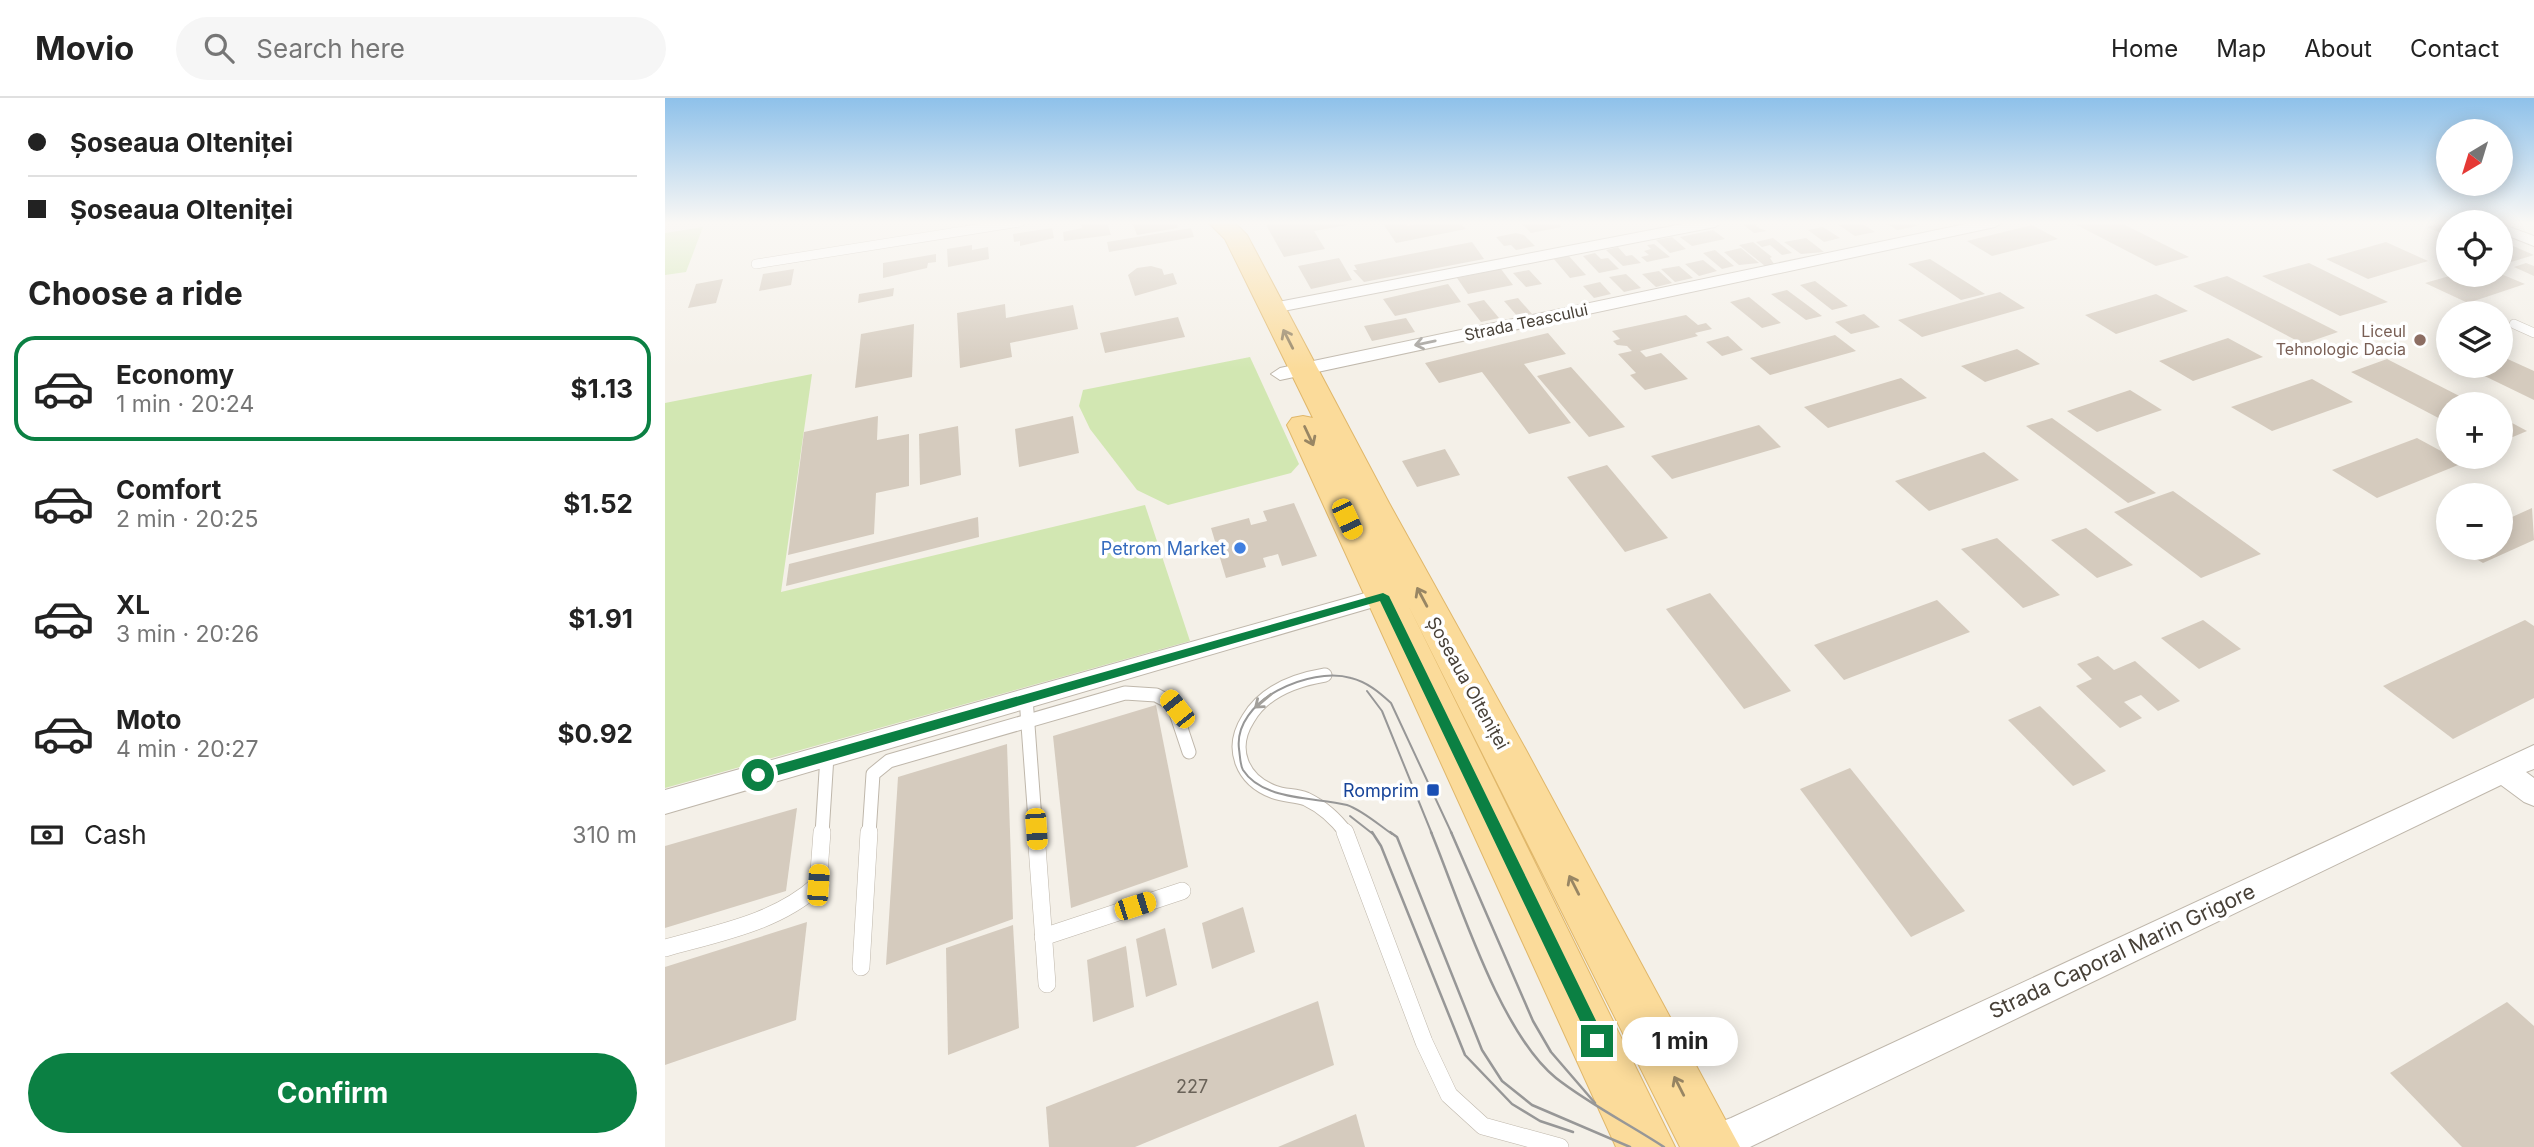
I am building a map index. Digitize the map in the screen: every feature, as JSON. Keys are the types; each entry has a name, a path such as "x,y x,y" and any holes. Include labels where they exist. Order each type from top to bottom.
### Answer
{"main road":[{"name":"Șoseaua Olteniței","path":"1237,271 1707,1146"},
{"name":"Șoseaua Olteniței","path":"1253,271 1273,308 1292,372 1383,596 1646,1147"}],"street":[{"path":"1273,308 1463,271"},
{"name":"Strada Teascului","path":"1292,372 1766,271"},
{"path":"665,802 827,755 1027,709 1383,596"},
{"name":"Strada Caporal Marin Grigore","path":"1707,1146 2534,756"},
{"path":"2503,771 2534,794"}],"lane":[{"path":"2514,324 2534,333"},
{"path":"1325,676 1298,681 1268,696 1253,709 1238,740 1242,769 1252,780 1280,794 1305,798 1329,813 1350,839 1424,1042 1449,1095 1471,1118 1483,1126 1560,1147"},
{"path":"861,967 873,774 889,761 1027,709 1155,692 1167,696 1177,709 1189,752"},
{"path":"1027,709 1047,984"},
{"path":"665,948 787,910 807,897 818,885 827,755"},
{"path":"1043,937 1182,891"}],"green space":[{"path":"665,271 686,271 686,272 665,275"},
{"path":"1250,357 1299,464 1291,473 1168,505 1137,490 1090,429 1079,406 1083,390"},
{"path":"812,374 781,592 1145,505 1190,641 665,788 665,403"}],"building":[{"path":"794,271 791,285 759,291 763,274"},
{"path":"883,271 914,271 883,278"},
{"path":"1133,271 1163,271 1164,275 1173,273 1177,284 1135,296 1128,275"},
{"path":"1301,271 1347,271 1352,280 1311,289"},
{"path":"1354,271 1422,271 1364,282"},
{"path":"1502,271 1513,285 1468,294 1457,278"},
{"path":"1530,271 1542,284 1526,287 1513,273"},
{"path":"1564,271 1582,271 1586,275 1570,278"},
{"path":"1659,271 1672,283 1656,287 1642,274"},
{"path":"1663,271 1685,271 1693,278 1675,282"},
{"path":"1693,271 1717,271 1699,276"},
{"path":"1918,271 1949,271 1985,294 1961,300"},
{"path":"2280,271 2325,271 2388,302 2340,316 2262,276"},
{"path":"2351,271 2395,271 2368,279"},
{"path":"1626,274 1641,288 1624,292 1609,277"},
{"path":"2227,276 2338,332 2303,344 2193,286"},
{"path":"723,279 716,303 688,308 696,284"},
{"path":"2513,279 2525,284 2474,301 2464,301 2425,283 2436,280 2436,287 2513,287"},
{"path":"1815,281 1848,306 1832,310 1800,285"},
{"path":"1600,282 1611,294 1594,298 1583,286"},
{"path":"1448,284 1461,302 1395,316 1383,299"},
{"path":"894,288 893,296 858,303 859,294"},
{"path":"1787,290 1822,316 1806,320 1771,294"},
{"path":"2000,292 2025,308 1922,337 1898,320"},
{"path":"2156,294 2188,311 2116,334 2085,315"},
{"path":"1749,297 1781,323 1762,328 1730,302"},
{"path":"1518,298 1532,314 1518,317 1504,301"},
{"path":"1484,300 1499,318 1481,322 1467,304"},
{"path":"1005,304 1006,318 1073,305 1078,329 1010,343 1012,357 960,368 957,313"},
{"path":"1864,314 1880,327 1851,334 1835,322"},
{"path":"1686,315 1698,325 1706,323 1712,329 1695,333 1698,336 1640,351 1646,357 1661,353 1688,379 1645,390 1630,375 1636,373 1618,354 1632,351 1613,341 1620,339 1612,331"},
{"path":"1178,317 1185,337 1105,353 1100,333"},
{"path":"1406,318 1415,332 1372,341 1364,326"},
{"path":"914,324 912,377 855,388 861,334"},
{"path":"1548,333 1566,354 1524,364 1571,423 1529,434 1482,372 1439,383 1425,363"},
{"path":"1835,335 1856,351 1770,375 1750,358"},
{"path":"1728,336 1743,350 1722,356 1706,342"},
{"path":"2228,338 2263,357 2193,381 2159,361"},
{"path":"2017,349 2040,364 1985,382 1961,366"},
{"path":"2387,359 2452,392 2436,392 2436,417 2351,372"},
{"path":"2513,361 2534,371 2534,400 2489,378 2513,378"},
{"path":"1571,367 1625,427 1589,437 1537,376"},
{"path":"1901,378 1927,398 1828,428 1804,407"},
{"path":"2312,379 2353,402 2272,431 2231,407"},
{"path":"2130,390 2162,410 2097,432 2067,411"},
{"path":"878,416 877,440 909,434 909,486 876,493 874,534 788,555 804,432"},
{"path":"1073,416 1079,453 1019,467 1015,429"},
{"path":"2052,418 2156,493 2128,503 2026,426"},
{"path":"2513,423 2527,431 2513,437"},
{"path":"1759,425 1781,447 1672,479 1651,456"},
{"path":"958,426 961,475 920,485 919,434"},
{"path":"2417,438 2436,448 2436,469 2448,469 2377,498 2332,470"},
{"path":"1445,449 1460,475 1417,487 1402,461"},
{"path":"1984,452 2019,480 1929,511 1895,481"},
{"path":"1607,465 1668,538 1625,552 1567,477"},
{"path":"2173,491 2261,554 2201,578 2114,512"},
{"path":"1294,503 1317,556 1282,566 1278,554 1263,558 1266,567 1226,578 1211,528 1249,518 1251,525 1267,521 1263,511"},
{"path":"2532,508 2534,540 2513,549 2513,517"},
{"path":"978,517 979,537 786,586 789,564"},
{"path":"2086,528 2133,565 2097,578 2051,540"},
{"path":"1997,538 2060,595 2023,608 1961,549"},
{"path":"1710,593 1791,691 1744,709 1666,609"},
{"path":"1937,600 1970,632 1844,680 1814,645"},
{"path":"2203,620 2241,649 2199,669 2161,638"},
{"path":"2525,620 2534,626 2534,698 2453,739 2383,686"},
{"path":"2098,656 2114,670 2135,661 2180,701 2158,711 2141,695 2124,702 2142,718 2120,728 2076,686 2092,679 2077,664"},
{"path":"1156,705 1188,867 1071,908 1053,736"},
{"path":"2040,706 2106,771 2073,786 2008,720"},
{"path":"1007,744 1013,919 886,965 898,777"},
{"path":"1850,768 1965,911 1911,937 1800,789"},
{"path":"797,808 786,891 665,928 665,846"},
{"path":"1243,907 1255,952 1212,969 1202,923"},
{"path":"807,922 796,1020 665,1065 665,967"},
{"path":"1013,925 1019,1028 948,1055 946,948"},
{"path":"1165,928 1177,985 1146,997 1136,939"},
{"path":"1126,946 1134,1007 1093,1022 1087,960"},
{"path":"1318,1001 1334,1065 1135,1147 1049,1147 1046,1107"},
{"path":"2507,1002 2534,1026 2534,1147 2462,1147 2390,1073"},
{"path":"1356,1114 1365,1147 1278,1147"}],"tram line":[{"path":"1392,834 1353,807 1276,793 1252,780 1242,768 1239,749 1240,731 1248,716 1261,702 1277,691 1315,677 1351,678 1368,685 1391,703 1452,834"},
{"path":"1367,691 1382,711 1432,834"},
{"path":"1350,816 1373,834"},
{"path":"1372,832 1381,846 1465,1055 1512,1104 1540,1121 1573,1132"},
{"path":"1390,832 1397,837 1482,1050 1502,1081 1532,1105 1630,1147"},
{"path":"1431,832 1483,964 1517,1030 1536,1057 1556,1078 1664,1147"},
{"path":"1451,832 1533,1021 1551,1052 1595,1103"}],"place":[{"name":"Liceul Tehnologic Dacia","path":"2420,340"},
{"name":"Petrom Market","path":"1240,548"},
{"name":"Romprim","path":"1433,790"}],"route":[{"path":"758,775 1383,596 1597,1041"}]}
